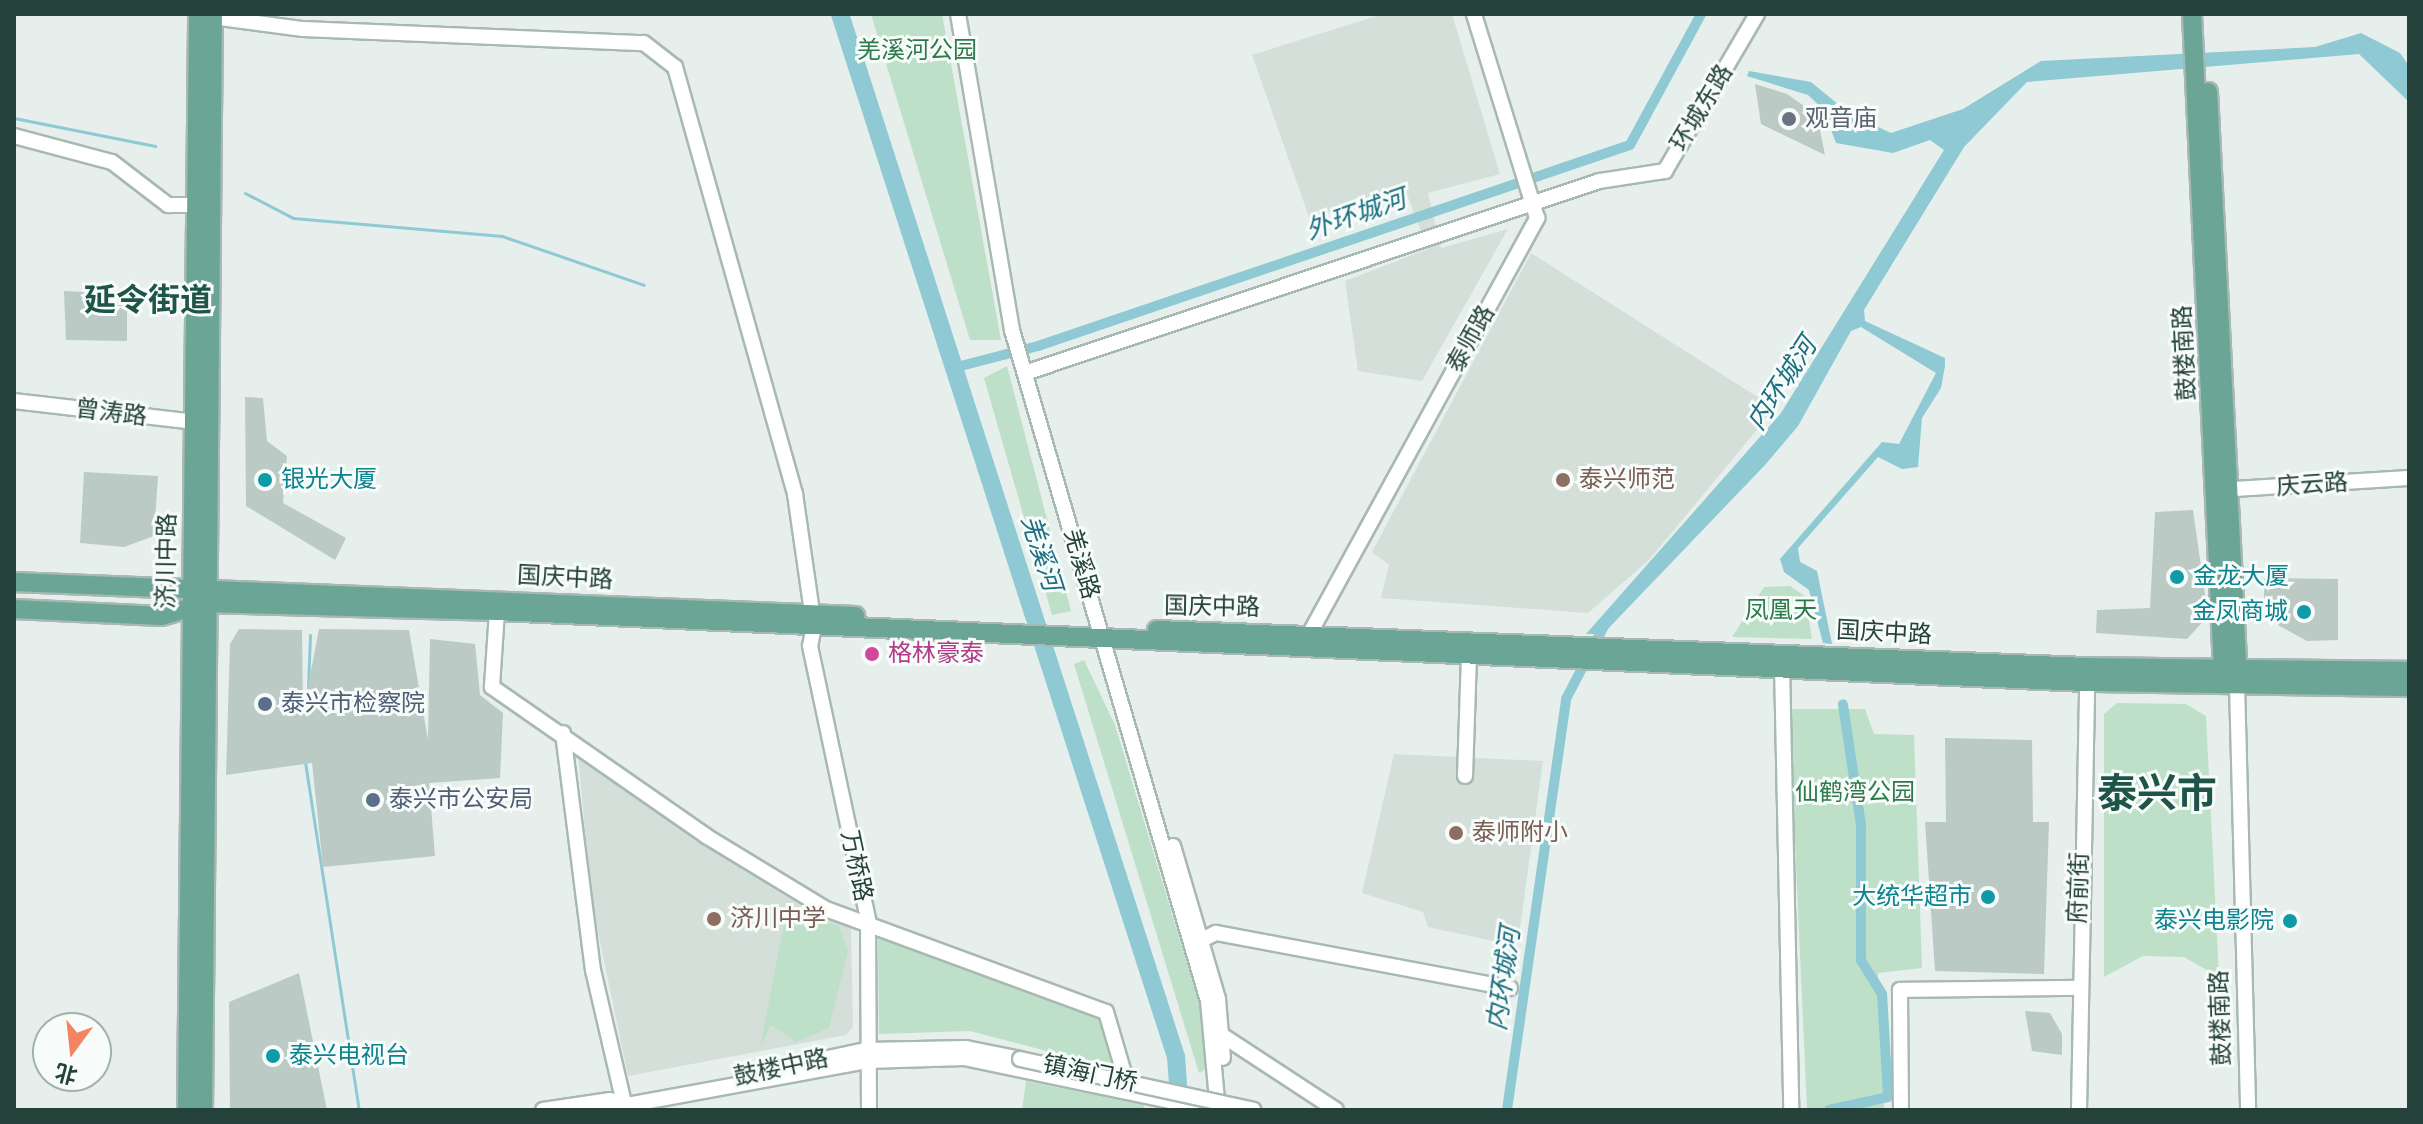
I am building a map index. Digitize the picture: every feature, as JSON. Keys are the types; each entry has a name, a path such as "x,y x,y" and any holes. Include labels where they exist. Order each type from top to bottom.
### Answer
{"main road":[{"name":"鼓楼南路","path":"2192,14 2199,45 2233,675"},
{"name":"鼓楼南路","path":"2199,45 2203,14"},
{"name":"济川中路","path":"201,422 196,205 205,15"},
{"name":"济川中路","path":"187,1110 201,422 205,15"},
{"name":"国庆中路","path":"14,582 497,611 812,620"},
{"name":"济川中路","path":"198,595 203,1110"},
{"name":"国庆中路","path":"198,595 1073,634 1600,650 2087,674"},
{"path":"14,609 161,616 198,595"},
{"name":"国庆中路","path":"1306,640 1469,653 1573,649"},
{"name":"国庆中路","path":"1600,650 1782,665 2087,674 2409,671"},
{"name":"国庆中路","path":"2233,675 2409,687"}],"street":[{"name":"羌溪路","path":"958,14 1012,330 1107,635 1197,943 1219,1032 1226,1110"},
{"path":"1474,14 1535,196"},
{"name":"环城东路","path":"1025,373 1535,196 1665,171 1757,14"},
{"name":"万桥路","path":"205,15 303,29 644,43 662,53 683,93 795,494 812,620 810,646 868,920 866,1056 869,1110"},
{"path":"14,136 112,162 168,205 196,205"},
{"name":"泰师路","path":"1306,640 1537,218 1535,196"},
{"name":"曾涛路","path":"14,401 201,422"},
{"name":"庆云路","path":"2223,490 2409,478"},
{"path":"497,611 492,687 763,872 826,909 868,920 959,963 1106,1012 1124,1073"},
{"path":"1465,776 1469,653"},
{"path":"1782,665 1791,1110"},
{"name":"府前街","path":"2079,1110 2076,988 2087,674"},
{"name":"鼓楼南路","path":"2233,675 2248,1110"},
{"path":"563,733 593,970 623,1099"},
{"path":"1197,943 1216,933 1510,988"},
{"path":"1901,1110 1900,990 2076,988"},
{"name":"羌溪路","path":"1218,1110 1219,1032"},
{"path":"1219,1032 1336,1110"},
{"name":"鼓楼中路","path":"543,1110 866,1056 966,1048 1021,1064"},
{"path":"1223,1059 1240,1052 1325,1110"},
{"path":"600,1110 866,1056"},
{"path":"1021,1064 1212,1110"},
{"name":"镇海门桥","path":"1021,1064 1253,1110"}],"shaded area":[{"path":"1383,14 1452,14 1500,174 1428,193 1441,248 1508,229 1422,381 1358,371 1345,281 1428,249 1406,192 1309,217 1252,55"},
{"name":"泰兴师范","path":"1531,253 1775,408 1649,560 1588,613 1381,598 1389,565 1372,552"},
{"name":"泰师附小","path":"1394,754 1543,761 1520,928 1502,943 1428,927 1423,912 1362,893"},
{"name":"济川中学","path":"578,755 742,869 813,913 851,926 853,1027 846,1035 628,1076 592,903"}],"green space":[{"name":"羌溪河公园","path":"871,14 942,14 1001,340 970,340"},
{"path":"1007,366 1071,611 1052,615 984,378"},
{"name":"凤凰天","path":"1790,586 1805,596 1812,639 1732,637 1764,587"},
{"path":"1084,660 1115,725 1201,1010 1206,1069 1199,1073 1074,664"},
{"path":"2117,703 2186,704 2206,716 2219,977 2184,957 2143,956 2104,977 2104,714"},
{"name":"仙鹤湾公园","path":"1789,709 1865,709 1874,734 1914,735 1922,968 1878,973 1884,1110 1807,1110"},
{"path":"788,903 794,904 792,923 808,916 839,926 848,951 829,1028 796,1042 771,1025 760,1048"},
{"path":"878,938 1102,1019 1116,1069 970,1031 879,1034"},
{"path":"1026,1081 1144,1105 1144,1110 1022,1110"}],"water":[{"path":"2361,33 2400,53 2409,66 2409,102 2359,54 2027,82 1964,147 1864,310 1865,321 1945,358 1945,366 1941,388 1922,418 1918,467 1902,469 1878,457 1798,548 1800,562 1817,571 1832,644 1823,643 1809,590 1784,572 1780,559 1882,442 1899,444 1936,373 1861,327 1851,331 1798,426 1765,465 1603,634 1586,634 1781,413 1944,150 1930,140 1893,153 1836,143 1823,109 1808,95 1747,76 1749,71 1811,82 1850,114 1891,133 1963,109 2041,61 2315,47"}],"building":[{"name":"观音庙","path":"1755,84 1787,94 1817,115 1825,155 1761,124"},
{"path":"64,291 127,294 127,341 66,340"},
{"name":"银光大厦","path":"245,397 263,398 267,441 287,456 283,503 346,538 335,560 246,506"},
{"path":"84,472 158,476 154,536 124,547 80,543"},
{"name":"金龙大厦","path":"2193,510 2208,616 2187,639 2096,633 2097,610 2150,608 2155,512"},
{"name":"金凤商城","path":"2264,578 2338,579 2338,640 2307,641 2276,624 2264,601"},
{"path":"239,629 302,630 303,712 319,629 409,630 428,740 430,639 475,644 480,695 503,713 500,778 429,783 435,856 323,867 312,763 226,775 230,644"},
{"name":"大统华超市","path":"1945,738 2032,740 2033,822 2049,822 2044,974 1935,971 1925,822 1946,822"},
{"name":"泰兴电视台","path":"299,973 327,1110 230,1110 229,1002"},
{"path":"2025,1011 2050,1013 2062,1034 2062,1055 2032,1051"}],"waterway":[{"name":"羌溪河","path":"840,14 1176,1057 1180,1110"},
{"name":"外环城河","path":"953,368 1038,346 1630,145 1701,14"},
{"path":"14,118 155,146"},
{"path":"245,193 293,218 502,236 644,285"},
{"name":"内环城河","path":"1507,1110 1566,699 1605,624"},
{"path":"308,687 310,635"},
{"path":"1829,1110 1888,1097 1882,994 1861,961 1861,825 1843,704"},
{"path":"305,762 359,1110"}],"place":[{"name":"观音庙","path":"1789,119"},
{"name":"银光大厦","path":"265,480"},
{"name":"泰兴师范","path":"1563,480"},
{"name":"金龙大厦","path":"2177,577"},
{"name":"金凤商城","path":"2304,612"},
{"name":"格林豪泰","path":"872,654"},
{"name":"泰兴市检察院","path":"265,704"},
{"name":"泰兴市公安局","path":"373,800"},
{"name":"泰师附小","path":"1456,833"},
{"name":"大统华超市","path":"1988,897"},
{"name":"济川中学","path":"714,919"},
{"name":"泰兴电影院","path":"2290,921"},
{"name":"泰兴电视台","path":"273,1056"}],"district":[{"name":"延令街道","path":"148,300"},
{"name":"泰兴市","path":"2157,794"}]}
